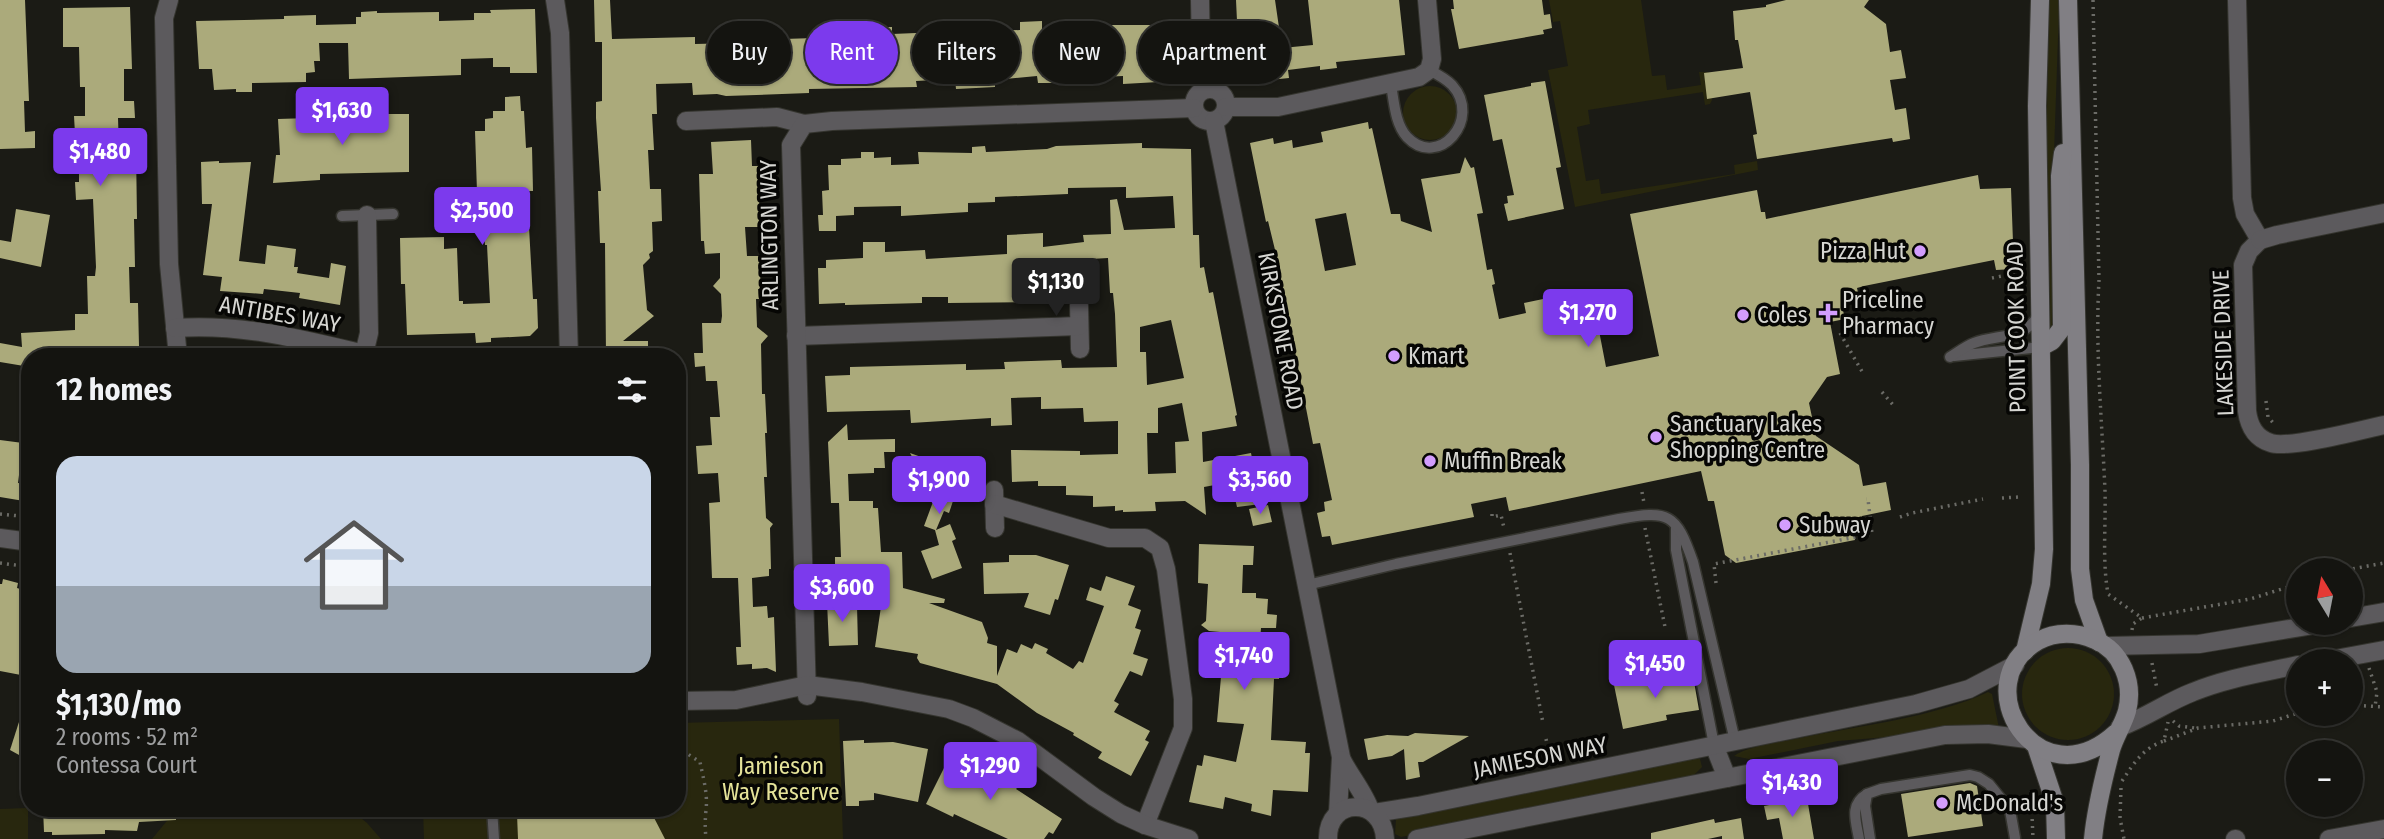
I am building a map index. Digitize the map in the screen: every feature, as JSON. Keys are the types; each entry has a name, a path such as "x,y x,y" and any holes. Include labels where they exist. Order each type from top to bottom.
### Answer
{"main road":[{"name":"POINT COOK ROAD","path":"2020,658 2041,584 2044,549 2037,106 2039,0"},
{"path":"2068,0 2080,465 2080,569 2084,600 2103,644"},
{"path":"2041,347 2052,341 2062,328 2060,176 2070,111"},
{"path":"2094,839 2095,814 2101,786 2129,699 2129,684 2121,663 2103,644 2085,635 2061,634 2038,641 2020,658 2008,684 2008,704 2014,723 2031,742 2052,753 2078,753 2103,744 2118,730"},
{"path":"2031,742 2054,803 2056,839"}],"street":[{"path":"169,0 164,18 169,264 176,348"},
{"path":"555,0 560,33 569,348"},
{"path":"560,33 567,0"},
{"path":"1199,0 1201,51 1209,89"},
{"path":"1220,114 1222,94 1209,89 1199,93 1194,108 1204,120 1220,114 1278,107 1410,81 1429,70 1432,50 1427,0"},
{"path":"2237,0 2242,198 2245,214 2260,240 2384,213"},
{"path":"686,121 777,117 804,124 1194,108"},
{"name":"KIRKSTONE ROAD","path":"1220,114 1340,757 1341,790 1332,827"},
{"name":"ARLINGTON WAY","path":"804,124 791,145 807,691"},
{"path":"367,215 370,348"},
{"name":"LAKESIDE DRIVE","path":"2260,240 2249,251 2243,265 2247,411 2250,427 2262,439 2279,445 2384,425"},
{"path":"1079,305 1080,349"},
{"path":"796,336 1079,326"},
{"name":"ANTIBES WAY","path":"175,328 246,328 339,348"},
{"path":"995,528 994,497 1109,538 1144,538 1160,548 1166,569 1183,699 1183,728 1145,825"},
{"path":"0,538 21,541"},
{"path":"2363,616 2384,612"},
{"path":"2103,644 2199,644 2286,630"},
{"path":"2363,654 2384,650"},
{"name":"JAMIESON WAY","path":"1310,839 1332,827 1354,807 1372,812 1431,804 1955,695 1986,682 2020,658"},
{"path":"2118,730 2190,693 2222,681 2286,668"},
{"path":"686,701 736,700 768,705 807,691 845,702 883,697 949,709 995,728 1041,756 1121,814 1189,839"},
{"path":"1417,839 1945,735 1988,734 2031,742"},
{"path":"1714,745 1727,778"},
{"name":"KIRKSTONE ROAD","path":"1340,757 1372,812"},
{"path":"1372,812 1381,820 1385,839"},
{"path":"2329,839 2384,829"}],"lane":[{"path":"1391,85 1399,123 1406,136 1416,144 1441,145 1458,131 1462,106 1454,87 1429,70"},
{"path":"342,216 393,214"},
{"path":"2040,311 2035,321 2020,333 1975,343 1950,357 2041,347"},
{"path":"1307,585 1396,564 1642,515 1664,515 1684,538 1693,562 1735,741"},
{"path":"1676,527 1676,550 1714,745"},
{"path":"1859,839 1854,809 1858,800 1867,794 1881,789 1970,775 1989,784 2010,810 2015,838"},
{"path":"1867,794 1865,806 1870,839"},
{"path":"493,817 494,839"}],"path":[{"path":"2093,0 2099,280 2097,322 2105,500 2105,575 2108,594 2142,618"},
{"path":"1992,278 2017,273"},
{"path":"1840,333 1864,375"},
{"path":"1882,392 1895,406"},
{"path":"2266,400 2268,417 2274,425 2284,427"},
{"path":"1642,492 1644,505"},
{"path":"2003,498 2019,497"},
{"path":"1716,583 1714,564 1872,534 1871,514 1866,499"},
{"path":"1900,517 1983,499"},
{"path":"0,514 21,516"},
{"path":"1492,514 1492,517 1502,516 1505,533"},
{"path":"1644,523 1665,627"},
{"path":"1509,550 1543,723"},
{"path":"2363,567 2384,563"},
{"path":"0,564 21,566"},
{"path":"2164,706 2158,694 2152,664 2131,633 2133,624 2142,618 2250,599 2286,588"},
{"path":"2363,706 2384,707"},
{"path":"2164,741 2169,717 2179,726 2198,728 2273,721 2286,717"},
{"path":"2124,839 2120,818 2121,784 2143,751 2198,728"},
{"path":"1546,739 1550,757"},
{"path":"686,753 700,762 705,787 706,810 703,819 706,839"},
{"path":"2031,789 2033,839"}],"green space":[{"path":"1549,0 1641,0 1652,76 1665,75 1667,90 1701,85 1699,72 1708,72 1712,100 1710,104 1705,105 1703,92 1588,110 1590,124 1577,127 1586,181 1599,179 1601,194 1735,174 1734,165 1757,161 1758,170 1575,207 1548,70 1568,66 1560,21 1553,22"},
{"path":"2049,0 2058,0 2059,9 2054,153 2057,321 2050,332 2046,163"},
{"path":"1430,86 1449,94 1457,113 1449,132 1430,140 1411,132 1403,113 1411,94"},
{"path":"2068,648 2086,651 2101,661 2111,676 2114,694 2111,712 2101,727 2086,737 2068,740 2050,737 2035,727 2025,712 2022,694 2025,676 2035,661 2050,651"},
{"path":"1988,692 1992,694 1999,728 1838,741 1749,759 1734,756 1765,745 1945,708"},
{"name":"Jamieson Way Reserve","path":"839,719 843,839 424,839 423,817 686,817 686,723"},
{"path":"1700,759 1702,767 1688,778 1401,837 1395,834 1396,819"},
{"path":"21,808 21,817 28,817 28,839 0,839 0,809"},
{"path":"172,817 360,817 381,839 152,839"}],"building":[{"path":"0,0 25,0 29,101 24,101 25,132 35,131 35,148 0,149"},
{"path":"594,0 610,0 612,39 695,37 695,44 707,44 707,84 791,84 791,39 805,38 805,84 898,84 898,34 912,33 912,84 916,84 917,87 809,89 809,93 726,96 693,95 692,83 656,84 657,114 652,114 654,150 648,150 650,189 661,189 662,221 652,222 653,251 643,265 647,310 654,316 623,341 648,341 648,348 606,348 605,243 600,243 598,191 601,191 596,118 596,102 602,101 602,42 595,42"},
{"path":"1236,0 1275,0 1278,21 1237,21"},
{"path":"1308,0 1399,0 1405,55 1336,62 1337,68 1320,70 1320,66 1290,70 1290,47 1313,45"},
{"path":"1453,0 1542,0 1544,15 1550,14 1552,28 1543,30 1544,34 1459,49 1451,9 1454,9"},
{"path":"1786,0 1869,0 1864,7 1886,24 1890,52 1901,50 1906,78 1890,80 1895,110 1906,108 1910,139 1893,142 1892,138 1757,159 1753,135 1757,134 1750,92 1707,99 1704,73 1743,68 1738,40 1735,40 1733,11 1766,7"},
{"path":"130,7 132,69 124,69 124,101 134,101 135,118 118,118 119,150 136,149 135,267 129,267 130,303 138,303 139,346 21,348 21,366 0,362 0,343 22,347 21,333 75,330 75,314 88,314 87,276 95,276 93,199 76,200 75,182 79,182 79,134 75,134 74,116 85,116 85,87 80,87 79,47 63,47 63,8"},
{"path":"535,9 537,73 510,73 510,67 493,67 493,58 461,59 461,75 349,79 348,43 319,43 320,61 314,61 315,72 306,73 306,82 252,83 252,92 236,92 236,89 214,90 212,69 199,69 196,21 284,19 284,16 316,15 316,25 356,24 356,17 361,17 361,12 377,11 439,12 439,21 474,20 474,13 491,13 490,10"},
{"path":"1034,21 1034,76 1020,78 1020,22"},
{"path":"1124,25 1138,25 1138,83 1124,84"},
{"path":"1545,81 1561,167 1556,168 1564,209 1508,221 1504,204 1508,203 1507,196 1514,195 1502,139 1493,141 1484,95"},
{"path":"956,84 995,84 995,87 956,89"},
{"path":"520,96 521,111 524,111 526,148 532,147 533,191 527,191 533,299 537,299 538,328 530,336 491,338 491,342 476,343 475,333 407,335 405,284 401,284 400,238 444,237 444,249 457,248 459,301 463,301 463,304 490,303 484,221 490,221 489,192 477,192 475,131 485,131 485,119 493,118 493,111 505,111 505,97"},
{"path":"409,114 409,172 320,174 320,180 273,183 276,155 280,155 278,119"},
{"name":"Sanctuary Lakes Shopping Centre","path":"1368,122 1369,129 1372,128 1391,214 1400,214 1401,221 1432,232 1421,179 1460,173 1465,157 1471,168 1474,167 1483,213 1477,214 1487,270 1492,269 1495,284 1492,285 1499,319 1526,313 1524,303 1591,289 1606,367 1659,356 1630,214 1757,190 1761,212 1765,212 1766,219 1978,175 1980,189 2011,188 2014,269 1996,270 1994,260 1857,288 1860,302 1842,306 1845,319 1830,322 1840,374 1827,377 1809,403 1816,436 1859,465 1863,486 1886,482 1891,510 1862,516 1865,533 1854,535 1855,540 1736,563 1725,555 1714,501 1708,501 1701,471 1509,511 1506,497 1471,504 1474,517 1332,545 1330,536 1322,537 1317,513 1325,511 1324,502 1332,500 1320,443 1313,444 1276,254 1268,221 1266,222 1250,143 1273,138 1274,144 1292,140 1293,148 1323,142 1321,132","holes":["1346,213 1356,265 1325,271 1315,219"]},
{"path":"751,140 752,166 758,166 760,227 745,227 747,256 761,256 759,299 756,299 757,327 768,336 761,344 762,394 765,394 767,433 767,477 764,477 766,518 773,524 770,528 771,569 769,576 752,578 753,607 767,606 768,618 774,617 776,672 767,668 752,669 752,664 737,665 736,647 741,647 738,578 712,578 709,503 720,502 718,473 698,474 696,446 712,445 710,417 720,417 717,381 706,381 705,366 695,367 694,353 703,353 702,323 721,323 722,316 721,294 713,286 720,278 720,253 705,254 704,241 701,241 699,174 713,174 711,142"},
{"path":"1142,143 1142,148 1191,149 1193,235 1199,235 1200,268 1204,267 1209,293 1213,292 1237,415 1237,426 1202,432 1203,462 1251,453 1261,504 1237,507 1231,482 1204,487 1206,515 1185,501 1155,502 1156,511 1123,512 1115,511 1115,506 1093,507 1093,496 1066,495 1066,486 1038,486 1038,481 1012,482 1011,450 1080,451 1080,455 1118,454 1118,421 1084,422 1083,408 1041,409 1041,397 1011,398 1012,425 991,426 991,418 911,423 910,410 827,412 825,376 850,375 850,367 966,364 966,370 1005,369 1004,362 1061,360 1062,368 1117,367 1115,314 1113,293 1110,293 1108,258 1073,260 1076,287 1045,291 1045,298 1029,298 1030,302 948,303 948,297 922,297 922,303 819,304 818,268 826,268 826,260 863,258 863,242 885,242 885,252 925,250 926,259 1007,254 1007,235 1043,233 1043,247 1084,242 1083,235 1111,234 1110,200 1117,199 1124,230 1175,228 1173,196 1126,198 1126,187 1068,188 1068,194 995,197 995,202 968,203 968,212 901,216 901,206 854,207 854,215 836,216 836,231 819,231 818,215 823,215 822,191 829,190 828,165 841,165 841,159 861,158 861,152 874,152 874,158 891,157 891,165 919,164 918,152 972,153 972,147 985,146 986,152 1047,149 1056,146","holes":["1171,320 1184,378 1147,385 1146,352 1140,352 1140,327","1182,403 1189,441 1175,442 1176,473 1148,474 1147,433 1158,433 1158,408"]},
{"path":"201,162 251,162 239,261 265,264 267,245 296,249 294,267 298,267 297,273 329,278 331,263 346,266 340,305 299,298 300,293 264,289 263,294 220,291 222,277 203,275 212,204 202,204"},
{"path":"16,209 50,215 41,267 0,258 0,240 11,242"},
{"path":"847,424 848,440 895,439 895,452 884,452 885,468 874,468 874,473 848,474 849,501 873,501 873,508 878,508 881,552 902,552 903,588 945,599 944,603 929,603 982,622 988,638 987,643 997,646 997,676 1007,649 1017,653 1021,644 1032,649 1035,643 1048,649 1046,653 1073,669 1079,661 1083,663 1104,606 1086,600 1090,587 1101,591 1106,576 1135,586 1128,605 1141,610 1135,628 1141,630 1133,654 1148,659 1142,676 1130,671 1114,701 1119,704 1114,712 1150,731 1145,740 1149,742 1131,776 1098,758 1102,752 1037,713 997,684 920,663 918,654 875,647 886,573 835,575 835,557 841,557 839,503 831,503 828,442"},
{"path":"0,440 21,443 18,483 21,483 21,500 0,497"},
{"path":"910,453 960,471 950,496 954,498 949,513 944,511 936,530 950,524 956,539 952,541 962,568 932,579 921,551 939,545 935,530 924,526 937,491 922,485 918,468"},
{"path":"1268,505 1272,522 1253,526 1249,509"},
{"path":"1199,544 1254,546 1253,565 1243,565 1242,593 1256,593 1256,598 1268,599 1267,614 1277,615 1276,628 1261,628 1259,657 1280,658 1279,679 1274,679 1271,740 1306,742 1305,753 1310,753 1308,792 1273,790 1271,816 1251,811 1252,804 1225,797 1223,809 1189,802 1197,765 1202,766 1204,755 1236,762 1244,724 1217,722 1221,677 1210,676 1211,659 1219,660 1220,632 1209,631 1201,625 1206,621 1208,584 1198,583"},
{"path":"1009,555 1036,555 1069,565 1058,600 1055,599 1050,615 1024,607 1029,593 984,594 983,563 1009,562"},
{"path":"3,579 18,583 17,588 21,589 21,675 0,671"},
{"path":"827,602 845,602 845,606 857,606 858,645 829,646"},
{"path":"1658,676 1659,682 1693,676 1699,710 1666,715 1667,720 1623,729 1614,685"},
{"path":"21,716 21,756 10,750"},
{"path":"1415,733 1469,736 1423,762 1418,762 1420,777 1406,780 1404,749 1392,756 1368,760 1364,739 1387,735 1408,736"},
{"path":"864,740 864,743 893,742 928,749 918,802 874,793 874,800 859,801 859,806 846,806 843,741"},
{"path":"952,752 982,767 980,771 1017,788 1062,819 1053,834 1049,832 1044,839 1008,839 926,804"},
{"path":"1970,783 1977,786 1983,826 1908,837 1901,794"},
{"path":"1807,798 1814,839 1783,839 1779,818 1767,820 1764,806"},
{"path":"43,817 176,817 176,820 139,822 137,831 105,830 105,834 52,835 52,832 44,832"},
{"path":"517,817 654,817 665,839 518,839"},
{"path":"1741,818 1744,839 1722,839 1722,836 1708,839 1651,839 1651,833 1714,819 1715,823"}],"place":[{"name":"Pizza Hut","path":"1920,251"},
{"name":"Priceline Pharmacy","path":"1828,313"},
{"name":"Coles","path":"1743,315"},
{"name":"Kmart","path":"1394,356"},
{"name":"Sanctuary Lakes Shopping Centre","path":"1656,437"},
{"name":"Muffin Break","path":"1430,461"},
{"name":"Subway","path":"1785,525"},
{"name":"McDonald's","path":"1942,803"}]}
